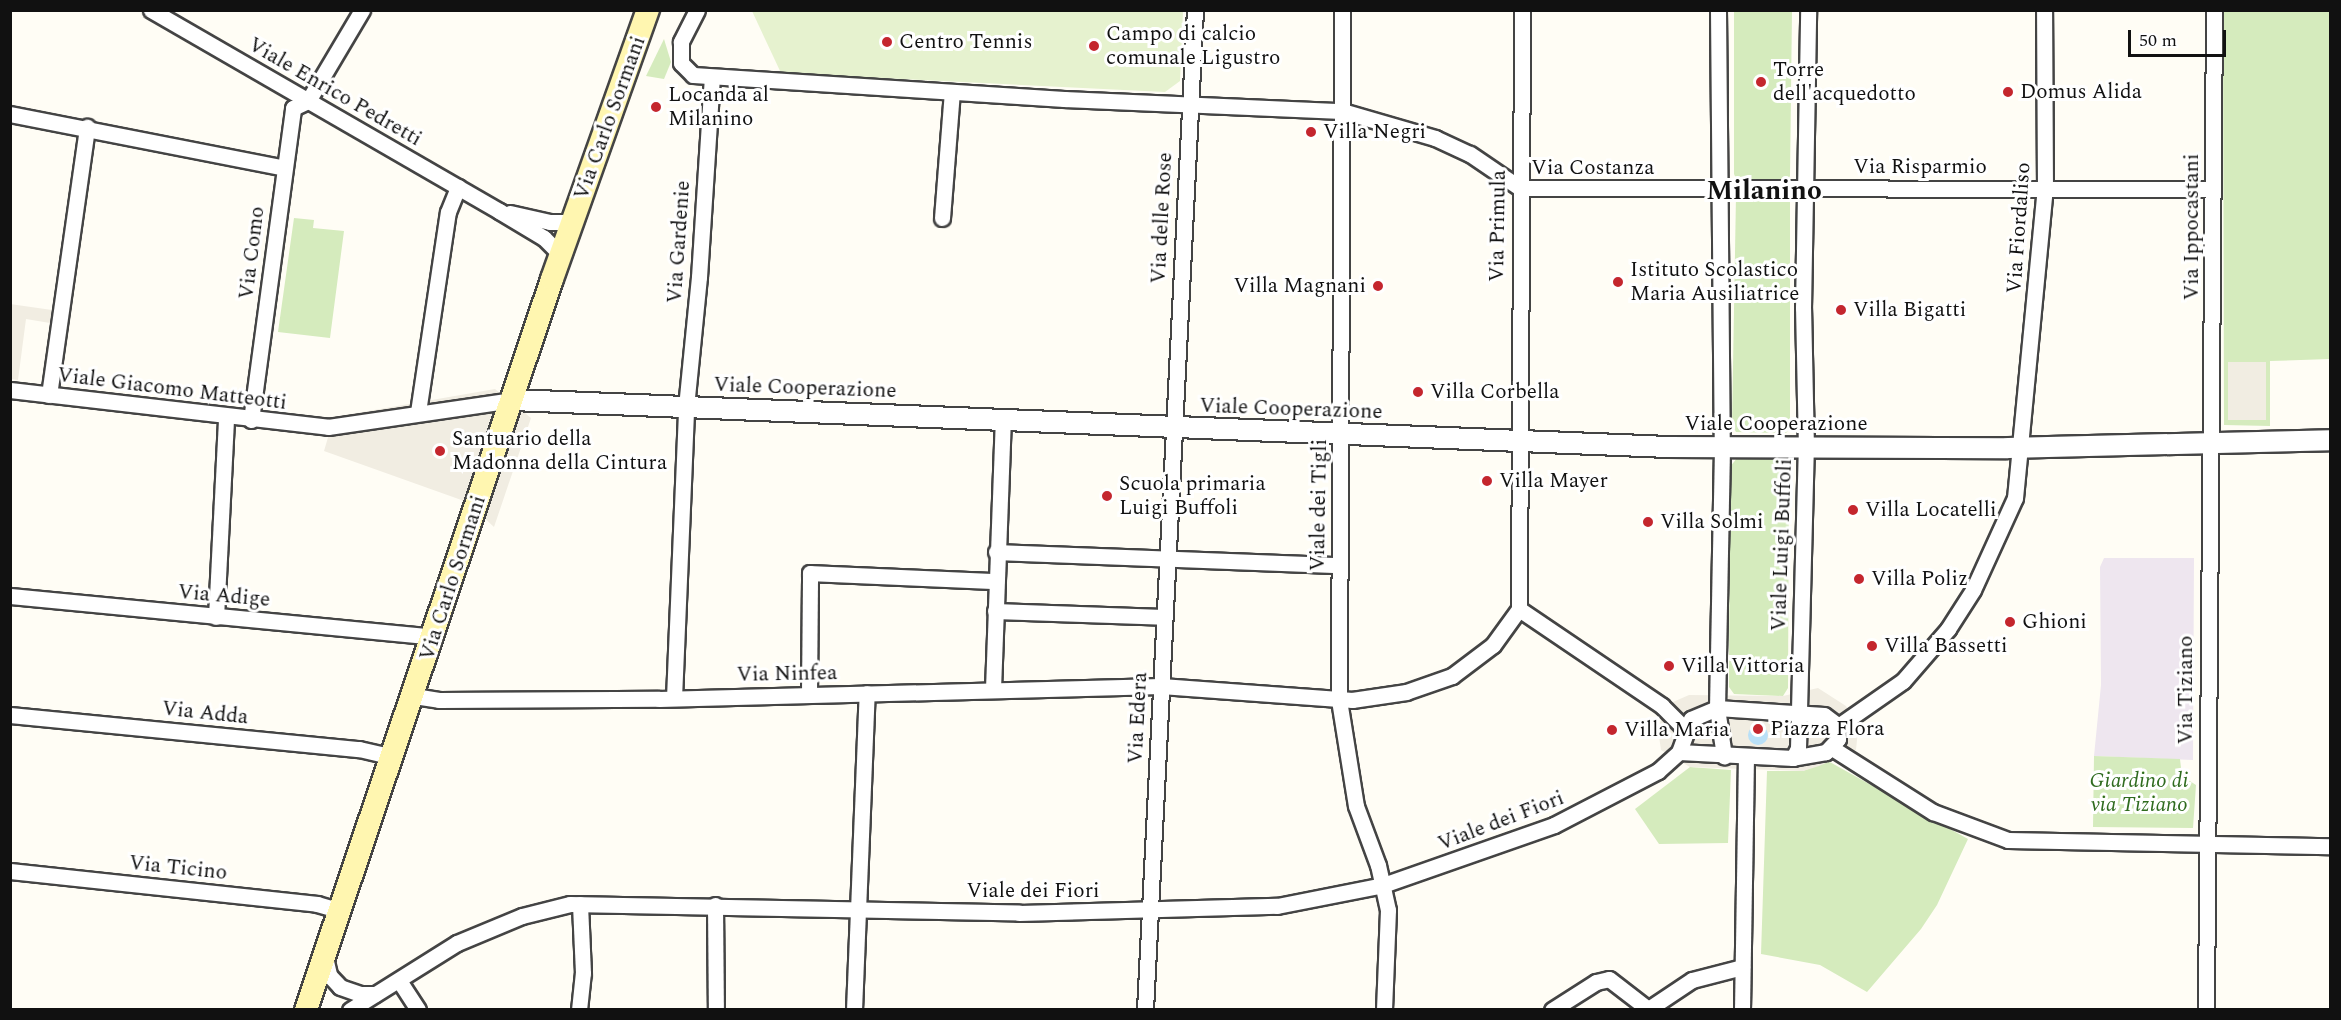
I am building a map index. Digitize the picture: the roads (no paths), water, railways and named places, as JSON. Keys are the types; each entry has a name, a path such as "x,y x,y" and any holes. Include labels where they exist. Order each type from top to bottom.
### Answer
{"main road":[{"name":"Via Carlo Sormani","path":"306,1010 394,757 572,222 648,10"}],"street":[{"name":"Viale Enrico Pedretti","path":"151,10 499,211 544,238 561,255"},
{"path":"308,101 362,10"},
{"name":"Via Costanza","path":"697,10 681,42 681,63 693,75 952,92 1342,111 1435,138 1470,154 1520,188 1718,189"},
{"name":"Via delle Rose","path":"1173,428 1195,10"},
{"name":"Viale dei Tigli","path":"1342,10 1339,700 1356,806 1383,885 1388,910 1384,1010"},
{"name":"Via Primula","path":"1519,609 1522,10"},
{"path":"1718,10 1722,448 1718,708 1724,756"},
{"name":"Viale Luigi Buffoli","path":"1793,758 1798,748 1806,449 1803,308 1808,189 1808,10"},
{"name":"Via Fiordaliso","path":"1837,727 1903,681 1948,629 1973,590 2015,498 2044,189 2044,10"},
{"name":"Via Ippocastani","path":"2211,443 2214,10"},
{"name":"Via Gardenie","path":"674,698 686,407 712,78"},
{"path":"942,218 952,92"},
{"name":"Via Como","path":"251,420 293,108 308,101"},
{"path":"10,114 87,127 284,168"},
{"path":"49,395 87,127"},
{"path":"418,412 448,212 458,187"},
{"path":"1718,189 1808,189"},
{"name":"Via Risparmio","path":"1808,189 2213,189"},
{"name":"Viale Enrico Pedretti","path":"499,211 550,222 572,222"},
{"name":"Viale Giacomo Matteotti","path":"10,390 251,420 328,427 354,426 418,412 513,400"},
{"name":"Viale Cooperazione","path":"513,400 1341,435 1722,448 2020,448 2331,440"},
{"path":"216,616 226,417"},
{"path":"993,689 996,552 1003,421"},
{"name":"Via Edera","path":"1145,1010 1173,428"},
{"name":"Via Tiziano","path":"2206,1010 2207,508 2211,443"},
{"path":"996,552 1339,565"},
{"path":"809,694 810,573 996,581"},
{"name":"Via Adige","path":"10,596 434,637"},
{"path":"1519,609 1662,706 1685,729"},
{"name":"Via Ninfea","path":"414,696 439,700 674,698 1161,686 1339,700 1406,692 1452,676 1493,645 1519,609"},
{"path":"995,611 1163,617"},
{"path":"854,1010 867,693"},
{"path":"1718,708 1798,711 1824,715 1837,727 1838,737 1827,751 1793,758 1746,758 1679,752 1685,729 1694,716 1718,708"},
{"name":"Via Adda","path":"10,715 359,749 394,757"},
{"path":"1827,751 1933,812 2008,840 2331,846"},
{"name":"Viale dei Fiori","path":"350,1010 375,994 403,987 424,962 497,925 548,909 580,904 1148,911 1277,906 1383,885 1554,825 1658,771 1679,752"},
{"path":"1742,1010 1746,758"},
{"name":"Via Ticino","path":"10,871 317,904 340,911"},
{"path":"579,1010 583,973 580,904"},
{"path":"715,905 716,1010"},
{"path":"325,956 329,975 339,987 360,994 375,994"},
{"path":"1552,1010 1596,982 1609,979 1647,1009 1692,980 1743,967"},
{"path":"403,987 409,1010"},
{"path":"403,987 418,1010"}],"water":[{"path":"1758,725 1765,728 1768,735 1765,742 1758,745 1751,742 1748,735 1751,728"}],"place":[{"name":"Centro Tennis","path":"887,42"},
{"name":"Campo di calcio comunale Ligustro","path":"1094,46"},
{"name":"Torre dell'acquedotto","path":"1761,82"},
{"name":"Domus Alida","path":"2008,92"},
{"name":"Locanda al Milanino","path":"656,107"},
{"name":"Villa Negri","path":"1311,132"},
{"name":"Istituto Scolastico Maria Ausiliatrice","path":"1618,282"},
{"name":"Villa Magnani","path":"1378,286"},
{"name":"Villa Bigatti","path":"1841,310"},
{"name":"Villa Corbella","path":"1418,392"},
{"name":"Santuario della Madonna della Cintura","path":"440,451"},
{"name":"Villa Mayer","path":"1487,481"},
{"name":"Scuola primaria Luigi Buffoli","path":"1107,496"},
{"name":"Villa Locatelli","path":"1853,510"},
{"name":"Villa Solmi","path":"1648,522"},
{"name":"Villa Poliz","path":"1859,579"},
{"name":"Ghioni","path":"2010,622"},
{"name":"Villa Bassetti","path":"1872,646"},
{"name":"Villa Vittoria","path":"1669,666"},
{"name":"Piazza Flora","path":"1758,729"},
{"name":"Villa Maria","path":"1612,730"}],"district":[{"name":"Milanino","path":"1764,192"}],"park label":[{"name":"Giardino di via Tiziano","path":"2139,793"}]}
